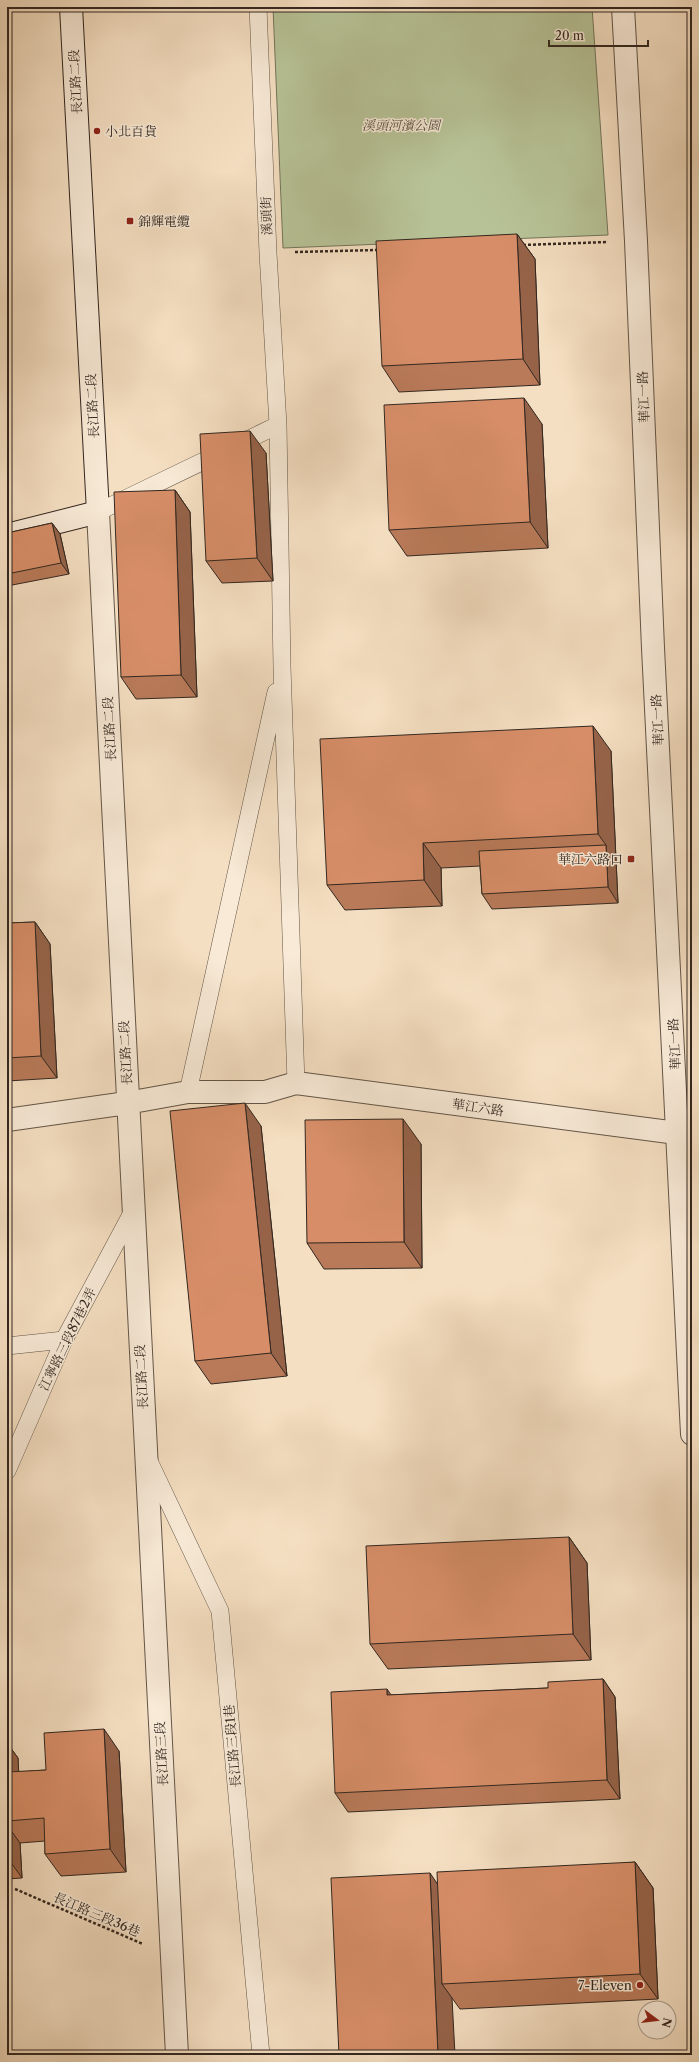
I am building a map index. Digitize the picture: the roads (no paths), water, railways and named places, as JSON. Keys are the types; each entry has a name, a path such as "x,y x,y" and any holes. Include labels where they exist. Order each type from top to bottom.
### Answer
{"street":[{"name":"長江路二段","path":"70,7 98,512 145,1452"},
{"name":"華江一路","path":"623,7 636,241 653,648 685,1135 692,1434"},
{"path":"7,535 98,512"},
{"name":"華江六路","path":"7,1120 127,1103 188,1092 264,1092 296,1083 685,1135"},
{"name":"長江路三段","path":"145,1452 177,2055"}],"lane":[{"name":"溪頭街","path":"258,7 268,253 278,424 282,667"},
{"path":"98,512 278,424"},
{"path":"282,667 296,1083"},
{"path":"188,1092 282,667"},
{"name":"江寧路三段87巷2弄","path":"7,1471 64,1340 133,1211"},
{"path":"7,1346 64,1340"},
{"name":"長江路三段1巷","path":"145,1452 220,1612 261,2055"}],"place":[{"name":"小北百貨","path":"97,131"},
{"name":"錦輝電纜","path":"130,221"},
{"name":"華江六路口","path":"631,859"},
{"name":"7-Eleven","path":"640,1985"}],"park label":[{"name":"溪頭河濱公園","path":"401,125"}]}
